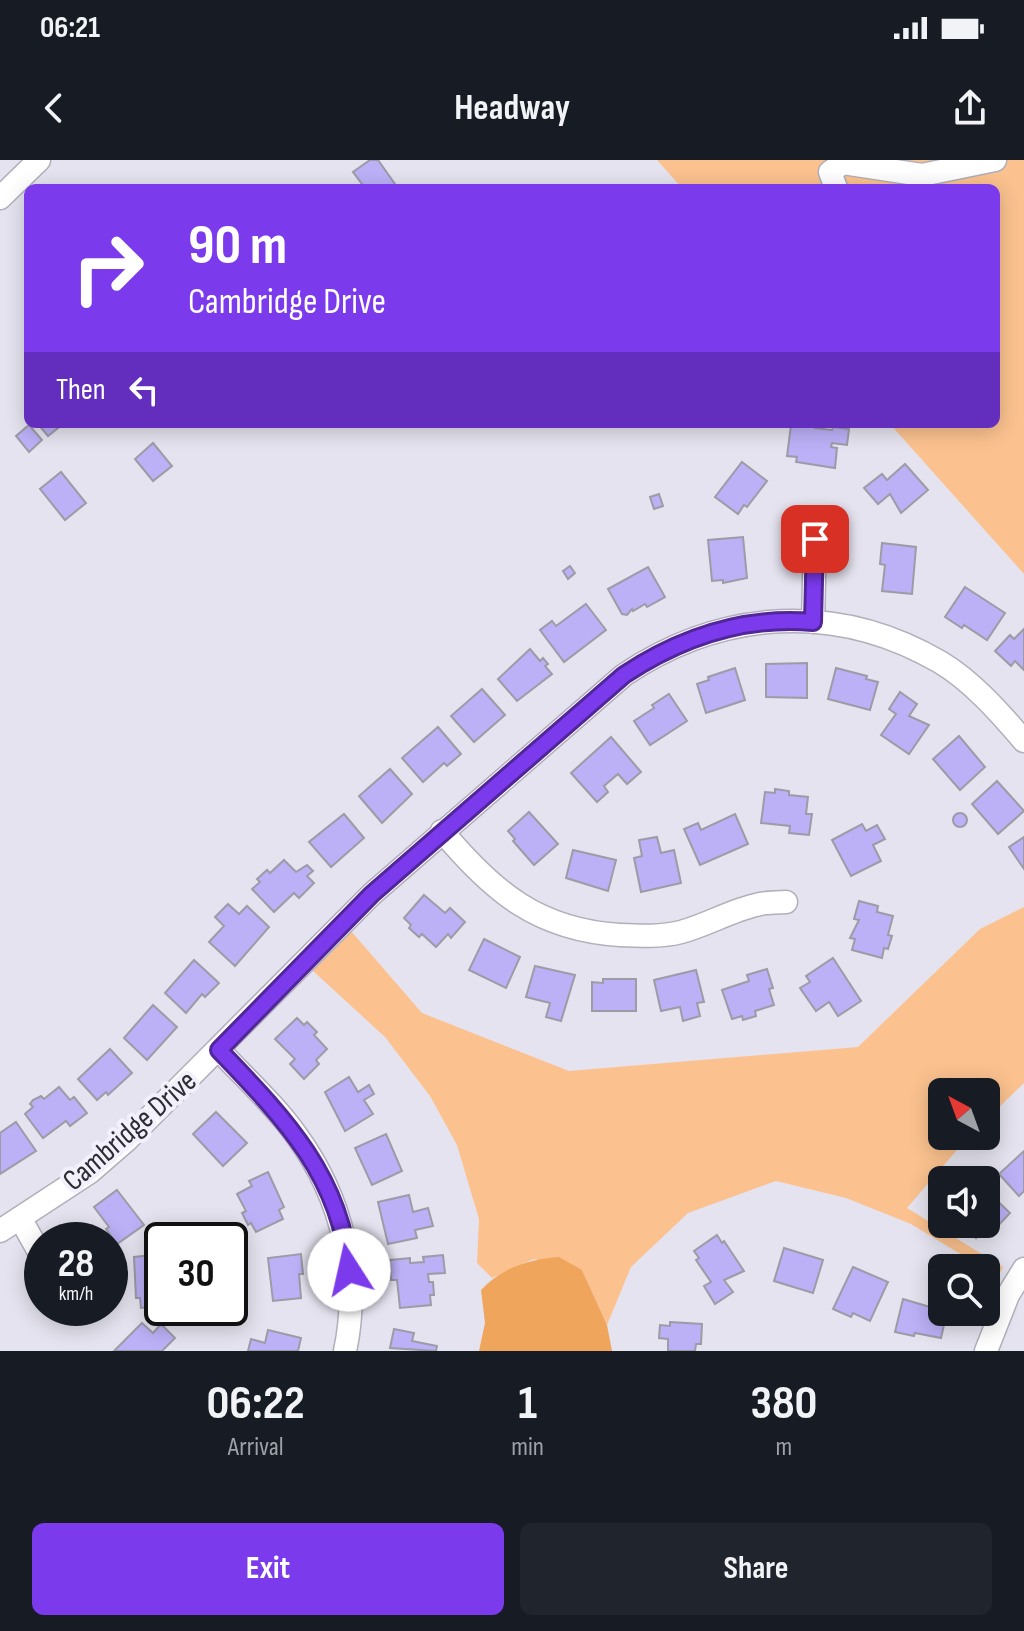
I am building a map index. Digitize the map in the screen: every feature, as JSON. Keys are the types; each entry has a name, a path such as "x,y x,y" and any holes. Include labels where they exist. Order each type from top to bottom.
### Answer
{"street":[{"path":"0,198 39,160"},
{"path":"834,184 830,172 843,163 922,175 995,160"},
{"path":"813,622 815,539"},
{"name":"Cambridge Drive","path":"0,1231 90,1172 119,1148 372,894 624,675 656,654 698,636 745,625 788,620 839,624 890,637 942,663 971,686 1024,741"},
{"path":"442,831 473,869 497,890 530,911 561,924 598,933 642,936 679,933 756,905 786,902"},
{"path":"219,1050 298,1136 335,1206 347,1248 351,1293 345,1351"},
{"path":"20,1218 24,1225"},
{"path":"986,1351 1008,1295 1024,1269"}],"shaded area":[{"path":"657,160 1024,160 1024,574 894,428 1000,428 1000,184 678,184"},
{"path":"1024,907 1024,1083 1000,1106 1000,1078 928,1078 928,1150 957,1150 943,1166 928,1166 928,1184 907,1208 928,1221 928,1234 911,1224 846,1198 776,1181 688,1213 631,1267 607,1325 582,1270 534,1259 492,1278 477,1263 479,1219 457,1145 430,1096 385,1037 312,970 351,931 422,1013 569,1071 858,1047 980,929"},
{"path":"934,1238 956,1238 982,1254 960,1254"},
{"path":"559,1257 582,1270 607,1325 612,1351 479,1351 485,1323 481,1290 517,1266"}],"building":[{"path":"370,160 378,160 395,184 362,184 353,172"},
{"path":"25,428 32,428 42,440 29,452 16,436"},
{"path":"41,428 58,428 48,436"},
{"path":"791,428 849,429 847,445 832,443 831,447 837,448 835,468 796,462 797,457 787,456"},
{"path":"153,443 172,466 153,481 135,459"},
{"path":"742,462 767,481 738,514 715,497"},
{"path":"905,464 928,490 901,513 890,494 878,504 864,488 882,474 887,480"},
{"path":"61,472 86,503 65,520 40,489"},
{"path":"659,494 663,506 654,509 650,497"},
{"path":"743,537 747,578 723,583 723,580 712,581 708,540"},
{"path":"882,543 916,547 912,594 882,591 885,565 880,564"},
{"path":"570,566 575,573 568,579 563,571"},
{"path":"648,567 665,597 647,607 645,604 632,609 627,615 622,614 608,589"},
{"path":"965,587 1005,613 987,640 945,617"},
{"path":"586,604 606,630 564,662 540,630 552,621 556,626"},
{"path":"1024,629 1024,670 1015,661 1011,666 995,651 1010,635 1014,639"},
{"path":"530,649 540,661 543,658 552,674 517,701 498,679"},
{"path":"807,663 807,698 766,697 766,664"},
{"path":"735,668 745,700 706,713 697,684"},
{"path":"836,668 878,682 870,710 828,699"},
{"path":"482,689 505,715 474,742 451,716"},
{"path":"900,692 917,704 909,716 929,725 909,754 881,735 896,714 889,709"},
{"path":"669,694 687,721 650,745 634,721"},
{"path":"438,727 461,754 447,766 444,763 423,782 402,758"},
{"path":"959,736 985,767 960,790 933,759"},
{"path":"611,737 641,772 627,784 618,774 604,786 608,792 597,802 571,773"},
{"path":"390,769 412,794 382,823 359,796"},
{"path":"997,781 1024,811 998,834 972,804"},
{"path":"775,789 789,791 789,795 808,797 806,814 812,814 809,835 789,833 790,826 761,823 765,792 775,793"},
{"path":"529,812 558,844 534,865 508,831"},
{"path":"960,813 967,820 960,827 953,820"},
{"path":"344,814 364,838 331,867 309,842"},
{"path":"735,814 748,844 700,865 684,829 698,823 701,830"},
{"path":"862,824 866,831 877,825 885,839 873,845 881,861 851,876 832,840"},
{"path":"657,837 661,853 674,850 681,883 641,892 634,858 642,856 639,840"},
{"path":"1024,837 1024,869 1009,847"},
{"path":"573,850 616,860 608,891 566,878"},
{"path":"284,860 296,872 307,865 313,871 307,876 314,883 299,898 294,893 274,912 252,889 260,882 257,879 267,870 270,873"},
{"path":"424,895 445,913 450,908 465,922 451,938 448,934 436,947 422,934 419,937 409,928 411,925 404,918"},
{"path":"859,901 878,906 877,912 893,916 888,935 892,936 882,958 852,950 855,939 850,938 859,920 854,919"},
{"path":"228,904 239,914 247,906 269,927 235,966 209,942 224,926 215,917"},
{"path":"484,939 520,957 506,988 469,970"},
{"path":"833,958 861,1001 838,1016 829,1002 816,1011 800,988 810,982 806,976"},
{"path":"194,960 219,983 205,997 202,994 186,1013 165,993"},
{"path":"535,966 575,975 561,1021 546,1017 550,1003 526,997"},
{"path":"767,969 774,1005 755,1011 756,1016 732,1019 722,990 749,981 747,975"},
{"path":"696,970 704,1002 697,1003 700,1016 683,1021 680,1007 661,1011 654,980"},
{"path":"603,979 636,979 636,1011 592,1011 592,982 603,983"},
{"path":"153,1005 177,1027 147,1060 124,1038"},
{"path":"297,1018 304,1025 307,1022 317,1032 314,1035 327,1049 316,1060 319,1064 304,1079 290,1064 295,1059 275,1039"},
{"path":"110,1049 132,1073 108,1095 106,1092 97,1100 78,1079"},
{"path":"349,1077 358,1092 369,1085 374,1094 364,1100 373,1114 345,1131 325,1092"},
{"path":"59,1087 70,1100 74,1097 87,1113 70,1126 66,1121 43,1138 25,1114 33,1107 30,1104 33,1100 41,1096 44,1099"},
{"path":"216,1112 247,1143 223,1166 193,1134"},
{"path":"16,1122 36,1151 0,1174 0,1133"},
{"path":"386,1134 402,1171 372,1185 355,1148"},
{"path":"1024,1151 1024,1191 1019,1196 1000,1173"},
{"path":"268,1172 284,1207 279,1210 283,1219 256,1232 242,1213 246,1211 237,1194 252,1186 249,1181"},
{"path":"117,1190 144,1225 128,1236 128,1222 105,1222 94,1207"},
{"path":"409,1195 413,1212 428,1208 433,1226 415,1230 417,1238 388,1244 378,1202"},
{"path":"1000,1203 1010,1213 1000,1224"},
{"path":"717,1235 744,1271 724,1280 733,1292 715,1304 704,1286 711,1282 696,1260 699,1258 694,1251"},
{"path":"784,1248 823,1260 813,1293 774,1281"},
{"path":"301,1254 301,1298 273,1301 268,1258"},
{"path":"443,1255 445,1273 428,1274 429,1282 433,1282 431,1305 400,1308 397,1280 391,1280 390,1260 410,1258 410,1263 424,1262 423,1257"},
{"path":"144,1256 144,1308 141,1308 140,1298 136,1298 134,1257"},
{"path":"853,1267 888,1282 870,1321 833,1309"},
{"path":"903,1299 928,1306 928,1326 944,1326 941,1338 895,1332"},
{"path":"670,1322 702,1324 701,1344 696,1344 695,1351 668,1351 668,1339 659,1338 660,1325 670,1326"},
{"path":"142,1323 153,1333 163,1326 175,1338 162,1351 114,1351"},
{"path":"394,1329 414,1333 412,1341 437,1346 436,1351 390,1348"},
{"path":"268,1330 301,1338 298,1351 248,1351 251,1339 265,1343"}],"route":[{"path":"349,1270 347,1248 335,1206 315,1164 279,1113 219,1050 372,894 624,675 656,654 698,636 766,622 813,622 815,539"}]}
